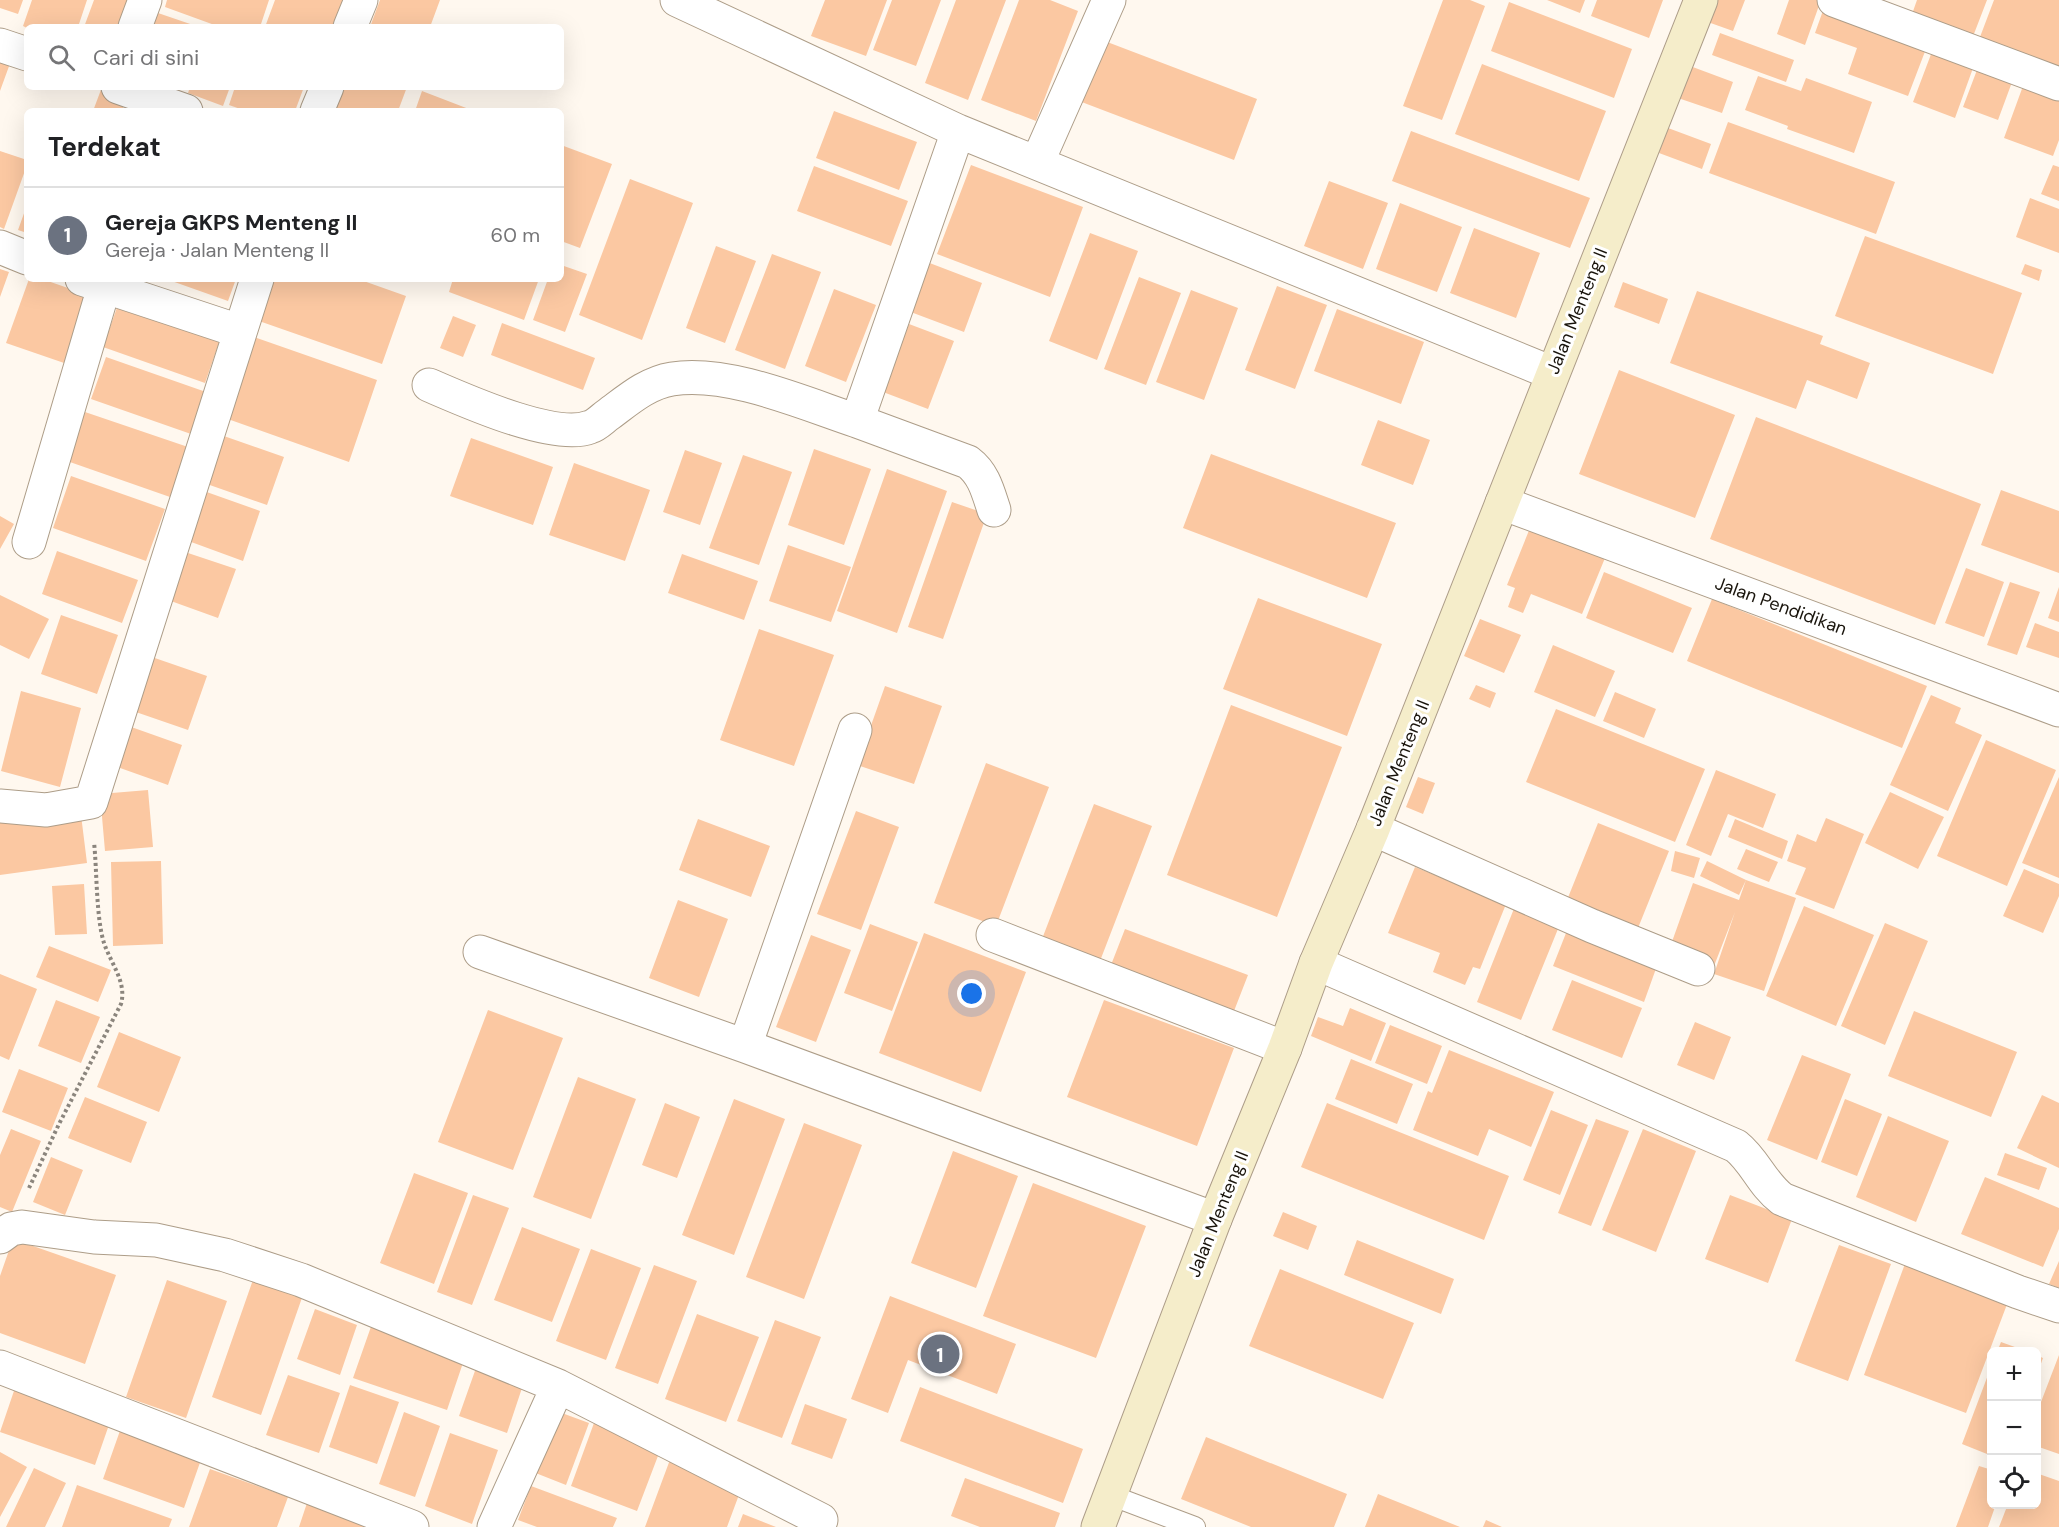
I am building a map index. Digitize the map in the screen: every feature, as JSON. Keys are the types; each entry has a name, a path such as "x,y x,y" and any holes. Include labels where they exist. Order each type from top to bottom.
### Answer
{"street":[{"path":"136,24 145,0"},
{"path":"351,24 361,0"},
{"path":"677,0 958,131 1552,374"},
{"path":"1037,163 1109,0"},
{"name":"Jalan Menteng II","path":"1098,1527 1215,1219 1285,1048 1316,963 1373,829 1701,0"},
{"path":"1834,0 2059,84"},
{"path":"0,45 24,53"},
{"path":"126,90 178,108"},
{"path":"318,108 326,90"},
{"path":"857,421 958,131"},
{"path":"0,247 24,257"},
{"path":"0,806 46,810 91,802 256,282"},
{"path":"29,542 93,283 239,331"},
{"path":"429,385 479,406 542,426 575,430 591,427 648,386 670,379 690,377 735,381 857,421 968,462 983,478 994,510"},
{"name":"Jalan Pendidikan","path":"1503,503 2059,710"},
{"path":"745,1046 855,730"},
{"path":"1373,829 1592,926 1698,969"},
{"path":"993,935 1285,1048"},
{"path":"480,952 745,1046 1215,1219"},
{"path":"1316,963 1736,1146 1753,1161 1770,1190 1782,1199 2059,1306"},
{"path":"11,1232 156,1240 225,1255 301,1280 558,1386 821,1520"},
{"path":"0,1367 412,1527"},
{"path":"494,1527 558,1386"}],"lane":[{"path":"1110,1495 1196,1527"}],"path":[{"path":"11,1232 59,1124 124,996 123,987 104,942 100,921 91,802"}],"building":[{"path":"0,0 23,0 18,14 0,8"},
{"path":"32,0 87,0 79,24 24,24 23,26"},
{"path":"94,0 131,0 122,24 85,24"},
{"path":"167,0 269,0 261,24 212,24 165,7"},
{"path":"275,0 344,0 335,24 266,24"},
{"path":"380,0 440,0 431,24 371,24"},
{"path":"825,0 887,0 866,56 811,36"},
{"path":"892,0 941,0 916,66 873,50"},
{"path":"956,0 1006,0 968,100 925,83"},
{"path":"1019,0 1050,0 1078,11 1036,121 981,100"},
{"path":"1443,0 1470,0 1485,6 1442,120 1403,106"},
{"path":"1547,0 1585,0 1580,13"},
{"path":"1597,0 1663,0 1649,38 1591,16"},
{"path":"1712,0 1745,0 1733,31 1705,21"},
{"path":"1789,0 1821,0 1805,45 1777,34"},
{"path":"1917,0 1987,0 1972,39 1911,17"},
{"path":"1994,0 2059,0 2059,67 1980,37"},
{"path":"1509,2 1632,49 1614,98 1491,51"},
{"path":"1825,5 1929,41 1908,96 1848,74 1857,48 1815,33"},
{"path":"158,13 190,24 154,24"},
{"path":"1720,33 1794,60 1786,82 1712,55"},
{"path":"1102,40 1257,99 1234,160 1079,101"},
{"path":"1936,41 1977,57 1955,118 1913,102"},
{"path":"0,54 12,58 0,91"},
{"path":"1980,62 2015,74 1998,120 1963,107"},
{"path":"1482,64 1606,111 1579,181 1455,134"},
{"path":"1690,66 1733,82 1722,113 1678,98"},
{"path":"2027,75 2059,87 2059,140 2053,156 2004,138"},
{"path":"1758,76 1801,91 1806,78 1872,102 1854,153 1787,129 1788,126 1745,110"},
{"path":"101,90 117,90 128,94 123,108 94,108"},
{"path":"189,90 229,90 223,106 188,93"},
{"path":"234,90 303,90 296,108 238,108 229,105"},
{"path":"336,90 406,90 399,108 329,108"},
{"path":"422,91 466,108 416,108"},
{"path":"834,111 917,142 899,190 816,158"},
{"path":"1728,122 1895,182 1876,234 1709,173"},
{"path":"1668,128 1711,144 1702,169 1659,153"},
{"path":"1411,131 1590,198 1570,248 1392,181"},
{"path":"564,146 612,164 580,248 564,242"},
{"path":"0,151 24,159 24,173 4,229 0,227"},
{"path":"971,165 1083,207 1050,297 937,254"},
{"path":"2053,165 2059,167 2059,201 2041,194"},
{"path":"814,166 908,201 891,246 797,211"},
{"path":"630,179 693,203 642,340 579,315"},
{"path":"1329,181 1388,203 1363,269 1304,246"},
{"path":"2030,198 2059,209 2059,253 2016,237"},
{"path":"1400,203 1462,227 1437,292 1376,269"},
{"path":"24,213 24,232 18,230"},
{"path":"1474,228 1540,253 1516,318 1450,293"},
{"path":"1090,233 1138,251 1097,360 1049,341"},
{"path":"1865,236 2022,293 1993,374 1835,316"},
{"path":"716,246 756,261 725,343 686,328"},
{"path":"772,254 821,272 785,369 735,350"},
{"path":"927,262 982,283 964,332 908,311"},
{"path":"2025,264 2042,270 2039,281 2021,274"},
{"path":"564,266 587,274 565,332 533,320 547,282 564,282"},
{"path":"0,269 9,272 0,297"},
{"path":"1139,277 1181,293 1146,385 1104,369"},
{"path":"28,282 51,282 91,296 67,364 6,343"},
{"path":"174,282 235,282 228,301"},
{"path":"266,282 366,282 406,296 382,364 253,319"},
{"path":"452,282 538,282 524,320 449,292"},
{"path":"1623,282 1668,299 1659,324 1614,307"},
{"path":"1277,286 1327,305 1295,389 1245,370"},
{"path":"834,289 876,305 846,382 805,366"},
{"path":"1191,290 1238,308 1204,400 1156,382"},
{"path":"1697,291 1823,336 1820,344 1870,363 1857,399 1807,380 1796,409 1670,363"},
{"path":"119,302 221,337 205,383 103,347"},
{"path":"1337,309 1424,342 1401,404 1314,371"},
{"path":"453,316 476,325 463,357 440,348"},
{"path":"502,323 595,358 583,390 491,355"},
{"path":"909,324 954,341 928,409 883,392"},
{"path":"254,337 377,380 349,462 225,418"},
{"path":"106,357 206,392 191,434 91,399"},
{"path":"1619,370 1735,415 1695,518 1579,474"},
{"path":"85,412 188,447 170,497 67,461"},
{"path":"1756,417 1981,504 1935,625 1710,539"},
{"path":"1378,420 1430,440 1413,485 1361,465"},
{"path":"221,435 284,457 267,505 204,483"},
{"path":"471,438 553,467 533,525 450,496"},
{"path":"814,449 871,469 844,545 788,525"},
{"path":"685,450 722,463 700,525 663,512"},
{"path":"1211,454 1396,523 1367,598 1183,528"},
{"path":"743,455 792,472 759,565 709,548"},
{"path":"574,463 650,490 625,561 549,535"},
{"path":"887,469 947,491 897,633 837,611"},
{"path":"71,476 165,509 146,561 53,528"},
{"path":"201,490 260,511 243,561 183,539"},
{"path":"2001,490 2059,511 2059,573 1981,545"},
{"path":"952,502 987,514 943,639 908,627"},
{"path":"0,516 14,524 0,549"},
{"path":"1530,528 1605,558 1582,614 1531,594 1523,613 1508,607 1515,588 1507,585"},
{"path":"788,545 851,567 831,622 769,601"},
{"path":"173,548 236,569 218,618 157,596"},
{"path":"57,551 138,580 122,623 42,594"},
{"path":"682,554 758,581 744,620 668,593"},
{"path":"1966,568 2004,582 1984,637 1945,623"},
{"path":"1604,572 1692,608 1673,653 1586,618"},
{"path":"2010,582 2040,592 2017,655 1987,645"},
{"path":"2059,587 2059,622 2048,618"},
{"path":"0,595 49,619 29,659 0,645"},
{"path":"1258,598 1382,644 1347,736 1223,689"},
{"path":"1712,599 1927,686 1902,748 1687,661"},
{"path":"61,615 118,635 97,694 41,674"},
{"path":"1480,619 1521,635 1504,673 1464,656"},
{"path":"2035,623 2059,632 2059,658 2026,647"},
{"path":"759,629 834,655 794,766 720,740"},
{"path":"1553,645 1615,671 1595,717 1534,692"},
{"path":"149,656 207,676 188,730 130,710"},
{"path":"1476,685 1496,693 1490,708 1469,699"},
{"path":"885,686 942,706 914,784 857,765"},
{"path":"21,691 81,708 60,787 1,771"},
{"path":"1615,692 1656,709 1644,738 1603,721"},
{"path":"1931,695 1961,708 1955,723 1982,735 1948,811 1890,785"},
{"path":"1231,705 1342,747 1277,917 1167,875"},
{"path":"1556,709 1705,769 1675,842 1526,782"},
{"path":"120,723 182,745 168,785 106,763"},
{"path":"1986,740 2056,770 2007,886 1937,856"},
{"path":"986,763 1049,787 996,926 934,903"},
{"path":"1716,770 1776,794 1763,828 1728,814 1711,856 1686,845"},
{"path":"1418,777 1435,783 1423,814 1406,807"},
{"path":"2059,777 2059,878 2022,863"},
{"path":"148,790 153,847 105,851 100,794"},
{"path":"1890,792 1944,817 1918,869 1865,843"},
{"path":"1094,804 1152,826 1100,961 1042,939"},
{"path":"80,807 87,863 0,875 0,818"},
{"path":"856,811 899,827 861,930 817,914"},
{"path":"1826,818 1864,834 1834,909 1795,894 1806,868 1787,861 1797,834 1816,842"},
{"path":"698,819 770,846 751,897 679,870"},
{"path":"1735,819 1788,841 1782,859 1728,837"},
{"path":"1598,823 1669,851 1636,933 1565,905"},
{"path":"1746,849 1778,862 1769,882 1737,869"},
{"path":"1675,851 1700,858 1694,878 1671,871"},
{"path":"161,861 163,944 113,946 111,862"},
{"path":"1707,861 1746,880 1739,895 1700,876"},
{"path":"1415,867 1506,904 1480,969 1473,967 1465,985 1433,972 1440,953 1388,933"},
{"path":"2024,869 2059,884 2059,896 2043,933 2003,916"},
{"path":"1746,880 1796,898 1764,991 1714,974 1735,912 1714,966 1669,950 1693,883 1739,900"},
{"path":"84,884 87,934 55,935 52,886"},
{"path":"678,900 728,919 699,997 649,978"},
{"path":"1515,906 1560,924 1521,1020 1477,1002"},
{"path":"1804,906 1874,935 1836,1026 1766,996"},
{"path":"1885,923 1928,941 1885,1045 1841,1026"},
{"path":"870,924 918,942 892,1011 844,993"},
{"path":"1568,928 1658,963 1644,1002 1553,966"},
{"path":"1125,929 1248,975 1234,1011 1111,965"},
{"path":"924,933 1026,972 981,1092 879,1053"},
{"path":"811,935 851,950 816,1042 776,1027"},
{"path":"49,946 111,970 98,1002 36,977"},
{"path":"0,974 37,989 9,1060 0,1056"},
{"path":"1572,980 1642,1008 1622,1058 1552,1030"},
{"path":"56,1000 100,1017 81,1063 38,1046"},
{"path":"1104,1000 1234,1048 1197,1146 1067,1097"},
{"path":"1350,1008 1386,1023 1371,1061 1311,1036 1318,1017 1343,1026"},
{"path":"488,1010 563,1038 513,1170 438,1142"},
{"path":"1914,1011 2017,1052 1991,1117 1888,1076"},
{"path":"1695,1022 1731,1037 1714,1080 1677,1065"},
{"path":"1390,1025 1442,1046 1427,1084 1375,1063"},
{"path":"119,1032 181,1057 159,1112 97,1087"},
{"path":"1449,1050 1554,1092 1531,1147 1489,1129 1478,1156 1413,1130 1428,1091 1432,1093"},
{"path":"1802,1055 1851,1074 1817,1160 1767,1140"},
{"path":"1351,1059 1413,1084 1397,1124 1335,1099"},
{"path":"19,1069 68,1088 51,1131 2,1112"},
{"path":"578,1077 636,1099 591,1219 533,1197"},
{"path":"2042,1095 2059,1103 2059,1168 2017,1148"},
{"path":"85,1097 147,1122 131,1163 68,1138"},
{"path":"734,1099 785,1119 734,1255 682,1235"},
{"path":"1845,1099 1882,1114 1857,1176 1821,1162"},
{"path":"665,1103 700,1117 677,1178 642,1165"},
{"path":"1327,1103 1509,1176 1484,1240 1301,1167"},
{"path":"1551,1110 1588,1125 1560,1195 1523,1180"},
{"path":"1888,1116 1949,1141 1916,1222 1856,1197"},
{"path":"1596,1119 1629,1131 1591,1226 1558,1213"},
{"path":"804,1123 862,1145 804,1299 746,1277"},
{"path":"11,1129 41,1141 12,1212 0,1207 0,1155"},
{"path":"1643,1129 1696,1151 1656,1252 1602,1230"},
{"path":"953,1151 1018,1176 976,1288 911,1263"},
{"path":"2005,1153 2047,1168 2039,1190 1997,1175"},
{"path":"51,1157 83,1170 65,1215 33,1202"},
{"path":"414,1173 468,1193 434,1284 380,1263"},
{"path":"1985,1177 2059,1208 2059,1229 2043,1267 1961,1234"},
{"path":"1033,1183 1146,1226 1096,1358 983,1316"},
{"path":"473,1195 509,1208 472,1305 437,1292"},
{"path":"1730,1195 1792,1219 1768,1283 1705,1259"},
{"path":"1283,1212 1317,1226 1308,1250 1273,1236"},
{"path":"522,1227 580,1249 552,1322 494,1300"},
{"path":"13,1239 116,1275 85,1364 0,1333 0,1276"},
{"path":"1357,1240 1454,1279 1441,1314 1344,1275"},
{"path":"1839,1245 1891,1264 1848,1381 1795,1361"},
{"path":"591,1249 641,1268 606,1360 556,1341"},
{"path":"1906,1261 2009,1299 1991,1347 1987,1347 1987,1357 1966,1413 1864,1375"},
{"path":"2059,1261 2059,1288 2049,1284"},
{"path":"654,1265 697,1281 658,1384 615,1368"},
{"path":"1280,1269 1414,1323 1383,1399 1249,1346"},
{"path":"255,1274 304,1292 261,1415 212,1397"},
{"path":"167,1280 227,1301 186,1418 126,1397"},
{"path":"890,1296 1016,1344 997,1394 908,1360 888,1413 851,1399"},
{"path":"315,1309 357,1325 340,1375 297,1359"},
{"path":"697,1314 759,1337 726,1422 665,1399"},
{"path":"775,1320 821,1337 782,1438 737,1421"},
{"path":"373,1321 466,1354 447,1410 353,1378"},
{"path":"2001,1342 2015,1347 1999,1347"},
{"path":"2059,1355 2059,1454 2041,1448 2041,1402"},
{"path":"476,1368 523,1385 507,1433 459,1416"},
{"path":"288,1375 340,1393 319,1453 266,1435"},
{"path":"1987,1378 1987,1454 1962,1444"},
{"path":"16,1385 111,1419 95,1465 0,1432"},
{"path":"350,1385 399,1402 377,1464 329,1447"},
{"path":"920,1387 1083,1449 1063,1503 900,1441"},
{"path":"805,1404 847,1419 832,1459 791,1444"},
{"path":"551,1409 589,1423 566,1485 528,1470"},
{"path":"404,1412 440,1426 415,1497 379,1484"},
{"path":"594,1423 661,1448 637,1511 571,1486"},
{"path":"122,1425 203,1454 184,1508 103,1479"},
{"path":"450,1433 498,1450 472,1524 425,1506"},
{"path":"1206,1437 1347,1494 1334,1527 1251,1527 1181,1499"},
{"path":"0,1452 27,1467 0,1517"},
{"path":"671,1457 743,1484 727,1527 645,1527"},
{"path":"1979,1466 1987,1468 1987,1509 1994,1509 1988,1527 1956,1527"},
{"path":"34,1468 66,1483 45,1527 6,1527"},
{"path":"210,1469 288,1497 277,1527 189,1527"},
{"path":"2041,1475 2059,1481 2059,1527 1999,1527 2006,1509 2041,1509"},
{"path":"965,1478 1060,1513 1055,1527 980,1527 951,1516"},
{"path":"77,1485 172,1519 169,1527 62,1527"},
{"path":"531,1486 617,1518 613,1527 537,1527 518,1520"},
{"path":"1378,1494 1460,1527 1365,1527"},
{"path":"308,1500 373,1527 299,1527"},
{"path":"743,1514 776,1527 738,1527"},
{"path":"1486,1520 1502,1527 1483,1527"}],"place":[{"name":"Gereja GKPS Menteng ll","path":"940,1354"}]}
